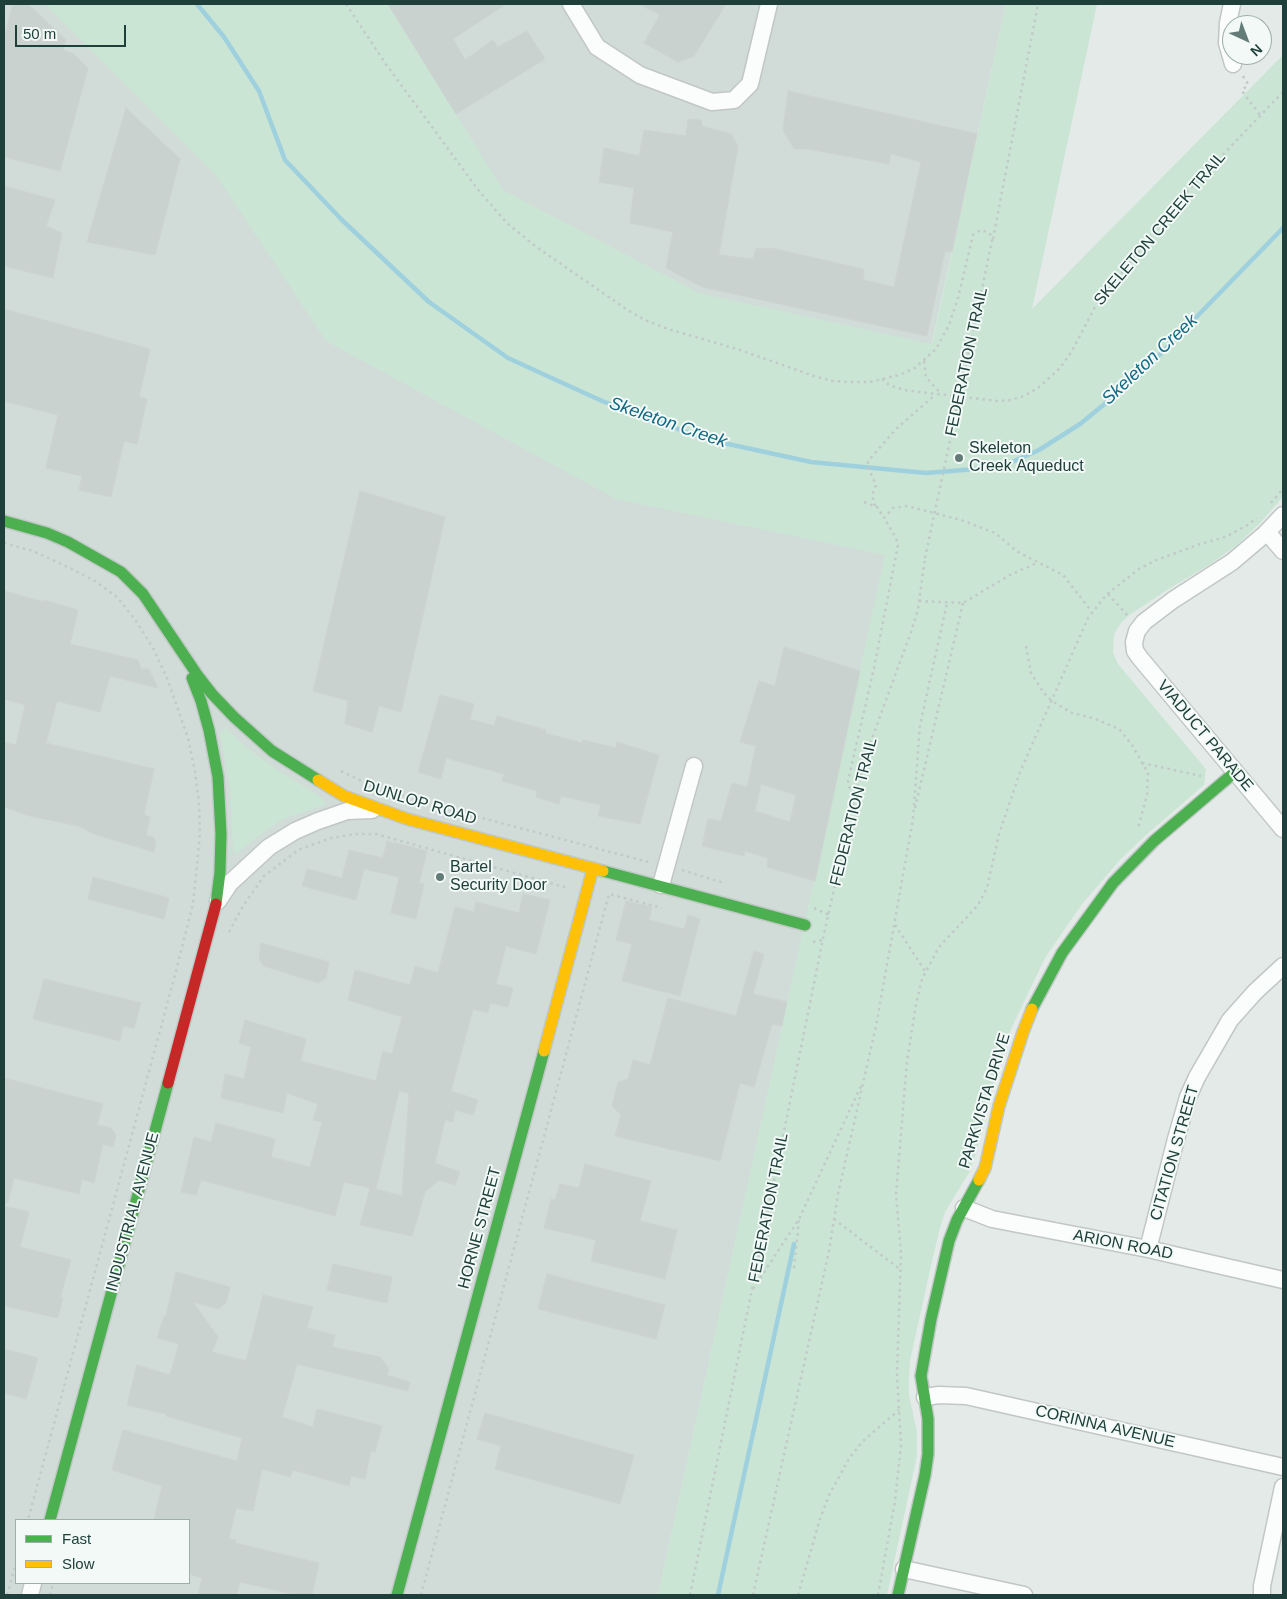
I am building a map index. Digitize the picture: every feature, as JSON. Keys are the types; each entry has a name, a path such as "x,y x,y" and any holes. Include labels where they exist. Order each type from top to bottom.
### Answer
{"street":[{"path":"571,4 597,47 640,76 712,102 734,100 750,84 769,4"},
{"path":"1137,634 1144,622 1173,600 1222,570 1267,532 1283,514"},
{"name":"DUNLOP ROAD","path":"4,521 47,533 68,542 120,572 142,594 212,694 254,737 313,778 344,796 407,819 806,925"},
{"path":"1267,532 1283,550"},
{"name":"VIADUCT PARADE","path":"1137,634 1134,648 1140,658 1283,829"},
{"name":"INDUSTRIAL AVENUE","path":"50,1519 216,904 221,853 218,778 209,730 201,701 178,648"},
{"path":"661,885 694,766"},
{"name":"PARKVISTA DRIVE","path":"898,1595 928,1454 929,1439 921,1376 929,1327 949,1241 986,1163 999,1106 1023,1032 1034,1005 1062,953 1113,883 1154,841 1235,772"},
{"name":"INDUSTRIAL AVENUE","path":"216,904 230,883 269,846 318,821 347,811 376,809"},
{"name":"HORNE STREET","path":"397,1595 593,868"},
{"name":"CITATION STREET","path":"1148,1249 1176,1139 1188,1097 1197,1077 1230,1020 1283,966"},
{"name":"ARION ROAD","path":"964,1208 992,1219 1148,1249 1283,1280"},
{"name":"CORINNA AVENUE","path":"925,1397 939,1395 966,1396 1283,1467"},
{"path":"1260,1592 1283,1487"},
{"path":"904,1569 1024,1595"}],"path":[{"path":"346,4 385,63 495,210 520,235 611,300 645,320 668,329 737,349 814,376 832,381 870,382 882,380"},
{"path":"992,241 1038,4"},
{"path":"1234,65 1248,84 1242,90 1260,114"},
{"name":"SKELETON CREEK TRAIL","path":"882,380 889,385 904,390 997,401 1011,400 1024,396 1049,379 1072,351 1096,305 1113,282 1188,191 1283,92"},
{"name":"FEDERATION TRAIL","path":"690,1595 823,940 856,792 866,752 899,667 919,602 925,558 992,241 987,232 981,230 972,235 958,298 949,325 936,349 924,362 899,375 882,380"},
{"path":"924,362 926,377 942,396"},
{"path":"856,792 849,787 848,781 876,659 898,545 896,538 875,506 872,495 876,485 867,465 869,460 896,429 935,395"},
{"path":"1268,507 1283,489"},
{"path":"864,502 875,506"},
{"path":"884,518 893,508 907,506 961,520 994,533 1018,552 1063,575 1092,612"},
{"path":"878,1595 894,1501 901,1445 897,1375 901,1270 896,1194 904,1090 916,1004 926,971 938,947 966,920 978,905 987,888 999,834 1020,772 1092,612 1107,594 1139,569 1180,552 1225,537 1246,526 1262,513"},
{"path":"4,543 33,551 95,581 118,598 136,621 153,648 168,678 188,738 196,772 200,834 193,904 28,1519"},
{"path":"919,602 963,603 1037,563"},
{"path":"1107,594 1137,634"},
{"path":"913,818 920,725 947,603"},
{"path":"753,1595 829,1251 838,1194 876,1026 913,818 963,603"},
{"path":"1026,646 1031,674 1052,701 1072,713 1093,718 1118,729 1132,745 1148,773 1147,795 1138,828"},
{"path":"1142,763 1206,777"},
{"path":"336,768 366,782 418,801 666,866 727,884"},
{"path":"228,933 264,876 298,850 331,838 356,834 376,834 570,888"},
{"path":"421,1595 609,894 665,908"},
{"path":"807,905 829,915"},
{"path":"894,924 926,971"},
{"path":"805,944 823,940"},
{"path":"752,1291 799,1219 864,1080"},
{"path":"794,1268 799,1219"},
{"path":"834,1220 901,1270"},
{"path":"798,1595 829,1495 850,1457 863,1441 899,1410"},
{"path":"8,1595 15,1567"}],"shaded area":[{"path":"4,4 1006,4 658,1595 4,1595"}],"green space":[{"path":"45,4 388,4 503,190 699,293 932,344 1006,4 1097,4 1032,309 1283,55 1283,497 1237,545 1128,616 1114,634 1113,653 1118,664 1206,769 1204,785 1120,860 1082,904 1045,958 1011,1029 995,1077 970,1171 945,1212 940,1228 910,1361 909,1395 917,1432 917,1456 887,1595 658,1595 885,555 616,499 326,341 215,174"},
{"path":"226,728 246,747 276,769 324,799 324,805 283,819 235,854 233,850 230,786 220,733"}],"building":[{"path":"15,4 28,4 66,40 63,50 74,54 88,68 60,171 4,157 4,38 12,7"},
{"path":"388,4 506,4 453,39 465,60 493,40 498,47 527,31 545,59 456,114"},
{"path":"639,4 726,4 694,56 678,62 644,43 660,15"},
{"path":"788,91 977,134 952,252 945,251 927,336 702,287 666,268 673,232 630,223 634,188 599,182 604,148 639,156 644,130 686,136 688,119 701,120 702,126 731,134 738,146 719,255 753,259 756,249 771,248 863,269 864,280 894,287 921,162 891,154 889,164 808,149 794,149 783,130"},
{"path":"126,108 180,159 155,255 87,242"},
{"path":"4,186 55,200 46,226 62,233 53,278 4,266"},
{"path":"4,309 150,349 139,397 147,399 137,444 124,441 111,497 79,490 82,476 46,468 58,415 4,401"},
{"path":"360,491 445,517 401,712 379,706 372,732 345,724 348,701 313,691"},
{"path":"4,591 78,610 70,644 138,660 141,669 149,669 158,688 110,676 100,712 57,701 46,743 154,769 144,815 150,817 146,835 153,837 156,843 154,852 94,834 79,826 30,816 4,807 4,742 16,745 25,705 4,699"},
{"path":"784,647 860,671 815,881 767,867 768,858 745,851 744,856 702,846 708,819 721,821 732,783 747,787 756,746 740,742 759,681 775,686","holes":["761,784 796,795 790,822 755,811"]},
{"path":"440,695 474,704 470,719 494,726 497,716 546,730 545,733 582,743 583,740 616,748 617,742 659,755 640,824 598,816 601,805 561,796 559,804 536,797 537,791 502,781 504,774 446,758 441,779 418,772"},
{"path":"387,841 427,851 419,883 424,884 416,919 391,913 399,877 364,869 356,900 302,886 307,869 342,878 349,850 383,858"},
{"path":"93,877 169,898 164,919 88,899"},
{"path":"523,894 550,900 536,954 506,946 496,984 513,988 508,1007 490,1003 488,1013 473,1009 451,1091 478,1100 473,1115 455,1110 453,1122 445,1120 435,1163 460,1172 455,1185 439,1180 425,1192 412,1236 360,1225 370,1188 344,1182 335,1216 201,1180 196,1195 181,1192 194,1137 211,1142 216,1123 275,1139 271,1157 310,1167 322,1122 313,1120 318,1104 287,1093 283,1113 221,1098 225,1074 244,1079 251,1047 239,1043 245,1020 306,1039 301,1061 376,1081 383,1051 392,1054 402,1017 348,1000 355,970 410,985 415,966 438,973 455,907 474,912 476,902 519,913","holes":["399,1091 409,1093 402,1196 376,1189"]},
{"path":"626,901 652,907 649,920 684,929 688,915 700,919 680,996 622,981 632,944 616,940"},
{"path":"261,943 329,962 326,978 318,983 264,966 259,959"},
{"path":"754,951 764,954 753,994 787,1002 782,1026 772,1024 754,1087 740,1083 720,1161 615,1136 621,1115 612,1106 618,1082 628,1079 633,1060 650,1065 668,998 736,1016"},
{"path":"44,979 141,1003 134,1028 123,1026 120,1041 33,1019"},
{"path":"4,1078 103,1104 97,1125 111,1128 116,1135 113,1147 103,1144 94,1183 82,1179 79,1194 14,1178 8,1203 4,1203"},
{"path":"585,1164 651,1181 640,1221 677,1230 665,1279 591,1261 596,1240 544,1228 551,1199 555,1200 560,1184 579,1188"},
{"path":"4,1206 29,1212 20,1247 71,1260 60,1298 63,1298 58,1318 4,1306"},
{"path":"333,1264 392,1277 387,1303 327,1290"},
{"path":"176,1272 230,1287 226,1303 218,1309 193,1302 218,1337 212,1352 246,1361 263,1295 313,1307 307,1328 335,1335 332,1347 380,1357 389,1369 387,1375 410,1382 408,1391 297,1364 282,1417 313,1427 317,1409 382,1426 375,1452 371,1451 365,1479 351,1476 349,1486 293,1470 290,1477 262,1469 253,1511 236,1508 229,1539 236,1540 235,1543 319,1563 312,1595 297,1595 240,1582 236,1595 198,1595 202,1578 190,1574 190,1519 154,1519 162,1486 112,1470 123,1430 237,1461 242,1438 166,1416 166,1414 127,1405 137,1365 170,1375 179,1344 157,1338 164,1316 166,1316"},
{"path":"547,1274 665,1305 656,1339 538,1309"},
{"path":"4,1349 38,1358 26,1399 4,1393"},
{"path":"485,1413 634,1455 620,1504 495,1469 501,1446 477,1439"}],"waterway":[{"name":"Skeleton Creek","path":"197,4 224,37 259,91 285,160 342,220 429,302 508,358 602,401 705,439 811,462 926,473 1001,467 1039,450 1080,424 1139,376 1283,228"},
{"path":"718,1595 794,1244"}],"traffic: fast":[{"path":"4,521 47,533 68,542 121,572 143,594 212,694 234,717 272,751 318,780"},
{"path":"192,678 209,730 218,777 221,834 220,872 216,904"},
{"path":"1032,1009 1062,953 1113,883 1154,841 1235,772"},
{"path":"603,871 805,925"},
{"path":"397,1595 544,1051"},
{"path":"50,1519 168,1083"},
{"path":"898,1595 928,1454 928,1419 921,1376 931,1319 949,1241 957,1220 979,1180"}],"traffic: slow":[{"path":"318,780 344,796 407,819 603,871"},
{"path":"544,1051 593,868"},
{"path":"979,1180 985,1168 999,1106 1032,1009"}],"traffic: jam":[{"path":"168,1083 216,904"}],"place":[{"name":"Skeleton Creek Aqueduct","path":"959,458"},
{"name":"Bartel Security Door","path":"440,877"}]}
